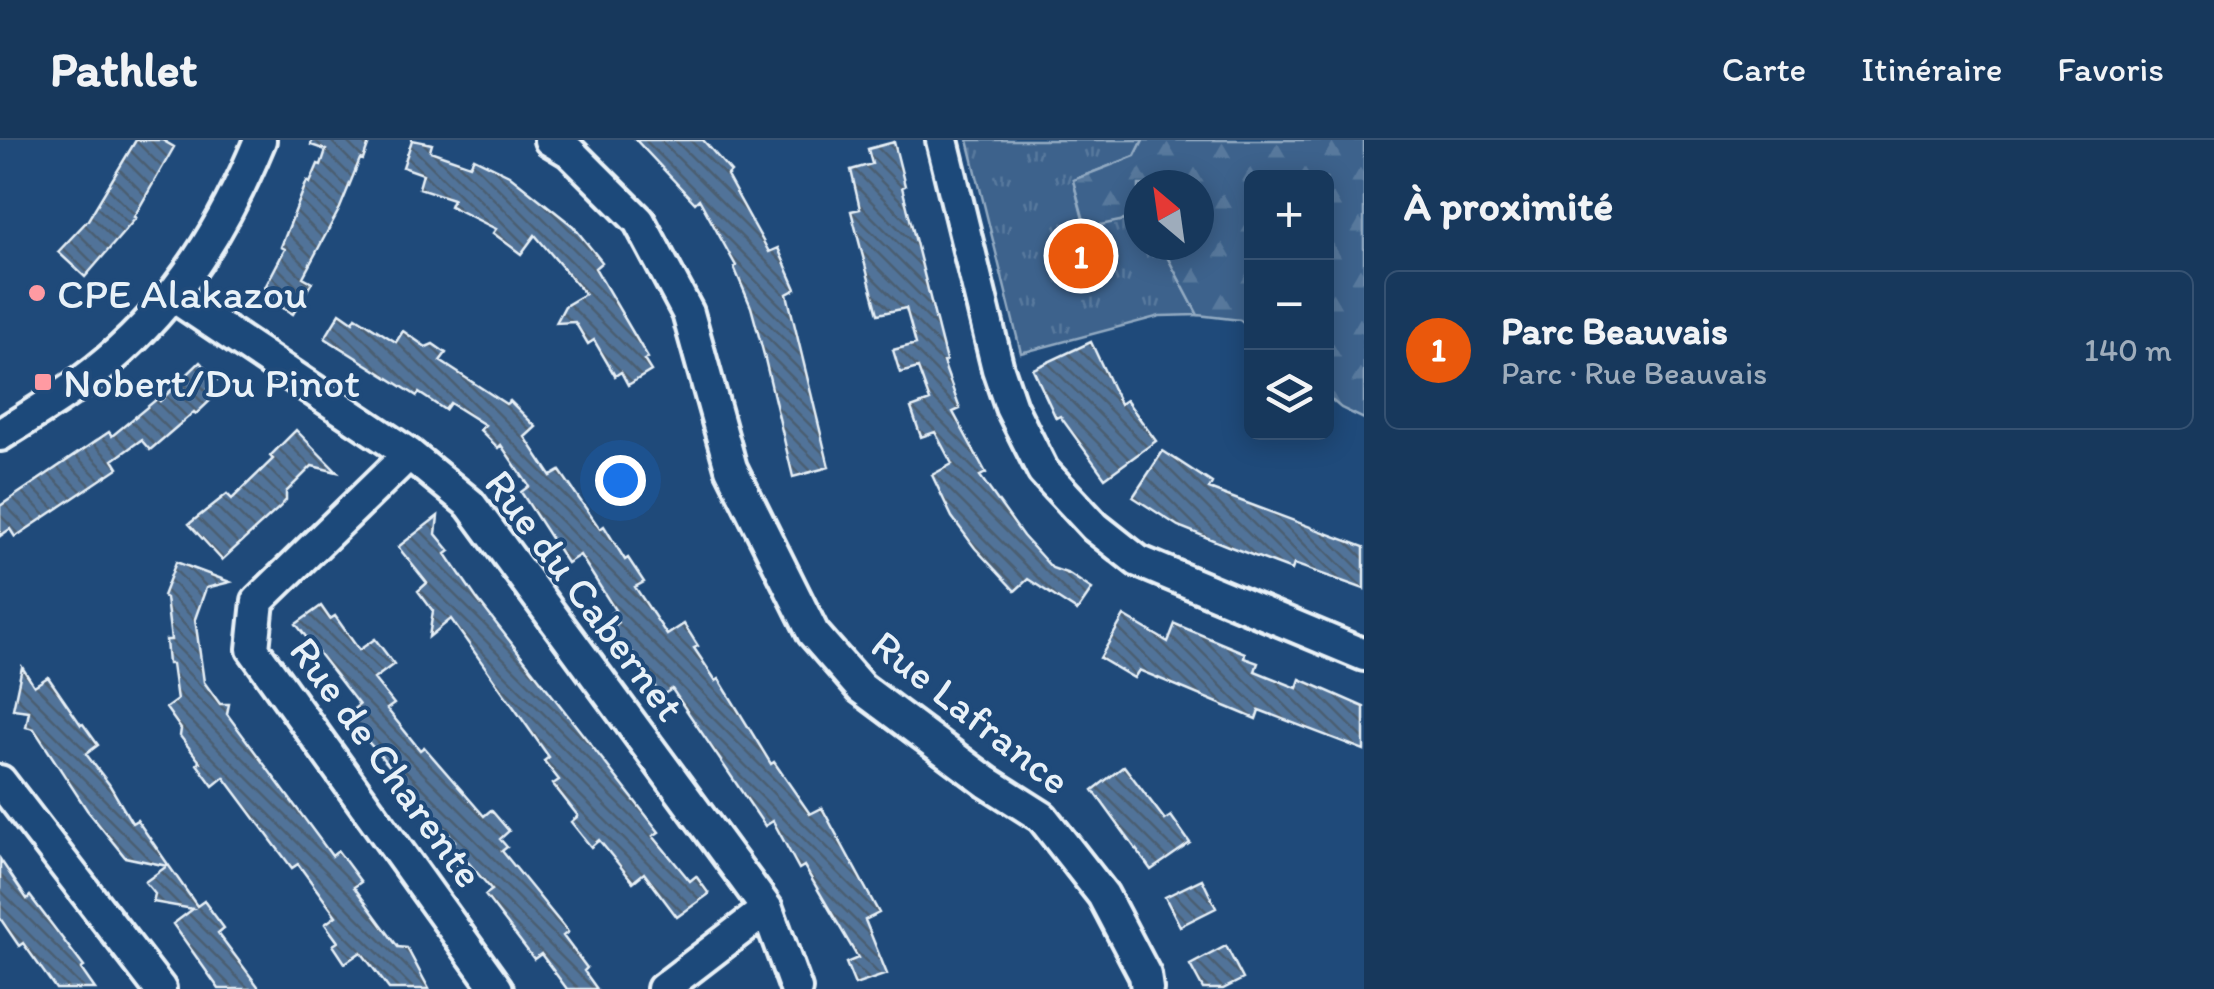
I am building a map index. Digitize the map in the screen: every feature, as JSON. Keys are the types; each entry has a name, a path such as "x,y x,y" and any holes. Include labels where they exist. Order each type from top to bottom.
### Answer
{"street":[{"path":"0,436 110,359 173,296 198,262 232,202 260,140"},
{"path":"942,140 998,369 1011,407 1043,470 1094,527 1138,561 1364,655"},
{"name":"Rue Lafrance","path":"566,144 639,221 688,314 731,468 812,633 875,699 1042,818 1103,895 1144,975 1147,989"},
{"name":"Rue du Cabernet","path":"173,296 409,454 470,504 767,910 796,989"},
{"name":"Rue de Charente","path":"409,454 258,602 253,649 498,989"},
{"path":"0,781 160,989"},
{"path":"663,989 767,910"}],"green space":[{"path":"968,140 1143,140 1135,156 1073,180 1085,227 1124,220 1124,260 1169,260 1198,315 1160,316 1021,353"},
{"path":"1143,140 1364,140 1364,419 1334,402 1334,170 1244,170 1244,324 1198,315 1169,260 1214,260 1214,170 1124,170 1124,220 1086,228 1073,180 1135,156"}],"building":[{"path":"136,140 162,140 174,147 136,218 85,277 58,252 88,220"},
{"path":"312,140 370,140 303,277 312,282 293,314 261,295 285,249 281,247 307,181 310,183 326,150 311,145"},
{"path":"412,140 432,144 430,151 470,165 474,158 509,175 573,226 602,262 595,268 648,358 644,360 651,371 628,385 621,372 615,376 594,340 588,344 575,322 556,323 565,306 585,294 535,235 521,254 493,233 496,229 450,206 453,199 419,188 423,174 403,167"},
{"path":"636,140 703,140 731,172 727,176 769,252 778,248 796,289 787,294 829,467 793,477 764,355 736,266 699,199 695,203"},
{"path":"894,142 946,361 943,362 960,409 953,412 986,473 980,476 1023,536 1052,568 1092,589 1077,611 1028,579 1015,591 952,517 932,475 952,464 935,432 921,437 911,408 930,401 918,368 900,373 893,350 916,344 906,308 878,314 851,211 860,209 851,170 872,164 868,149"},
{"path":"340,313 353,322 356,317 396,342 403,331 426,347 433,344 446,353 440,361 506,404 510,401 536,427 525,437 551,476 560,471 600,529 604,526 625,560 628,558 644,582 635,587 667,635 684,624 698,646 694,648 716,681 719,679 771,764 774,762 810,814 822,808 879,913 865,920 887,974 855,985 846,963 858,958 804,866 799,869 773,821 765,826 672,689 661,696 631,650 626,653 610,629 618,623 611,613 615,610 580,555 567,563 521,492 529,486 501,445 498,448 480,430 485,425 450,403 445,410 419,393 417,396 325,338"},
{"path":"1091,342 1120,404 1126,400 1156,441 1105,478 1060,416 1056,418 1033,369"},
{"path":"200,362 217,380 208,389 215,396 196,414 150,450 141,440 113,460 118,468 15,537 10,529 0,536 0,506 109,432 112,436 158,398 160,401"},
{"path":"296,430 337,472 312,466 286,492 280,507 222,560 189,524 227,494 232,499"},
{"path":"1163,451 1212,483 1209,489 1364,547 1364,589 1294,564 1292,570 1228,546 1178,526 1133,497"},
{"path":"438,516 436,534 477,599 659,832 653,836 690,881 696,876 709,894 677,917 644,873 633,882 599,840 591,847 571,822 578,816 553,784 559,780 544,761 549,757 451,619 429,637 433,611 418,591 427,583 398,547"},
{"path":"176,562 230,582 206,588 195,619 204,682 220,704 229,704 227,714 332,856 338,851 361,882 354,887 398,947 407,948 429,989 389,989 361,952 345,963 333,945 338,942 325,924 336,916 298,864 292,868 224,777 213,786 180,736 181,729 166,708 177,700 172,664 168,664 166,640 171,640 163,596"},
{"path":"321,606 330,619 335,616 359,650 375,639 394,664 374,679 394,704 387,709 420,750 424,747 484,816 491,810 509,831 500,839 507,847 502,851 568,932 563,936 597,989 567,989 541,954 534,959 485,895 492,890 467,861 459,868 444,850 455,841 350,721 355,718 350,712 359,705 296,624"},
{"path":"1124,616 1168,642 1175,624 1245,653 1244,658 1258,663 1255,671 1297,688 1300,679 1364,707 1364,750 1259,710 1256,719 1139,670 1134,678 1100,658"},
{"path":"22,667 34,686 48,677 83,724 98,745 86,754 132,823 137,820 197,906 204,901 224,928 218,933 260,989 219,989 173,924 193,909 153,902 155,894 145,882 167,866 125,857 87,810 34,729 26,727 29,711 13,709"},
{"path":"1124,766 1165,820 1171,816 1190,843 1151,870 1093,790"},
{"path":"0,859 27,899 30,896 84,967 81,969 95,989 56,989 23,943 19,946 0,918"},
{"path":"1202,879 1216,908 1180,926 1165,897"},
{"path":"1226,946 1243,979 1223,989 1203,989 1190,965"}],"place":[{"name":"Parc Beauvais","path":"1081,256"},
{"name":"CPE Alakazou","path":"37,293"},
{"name":"Nobert/Du Pinot","path":"43,382"}]}
